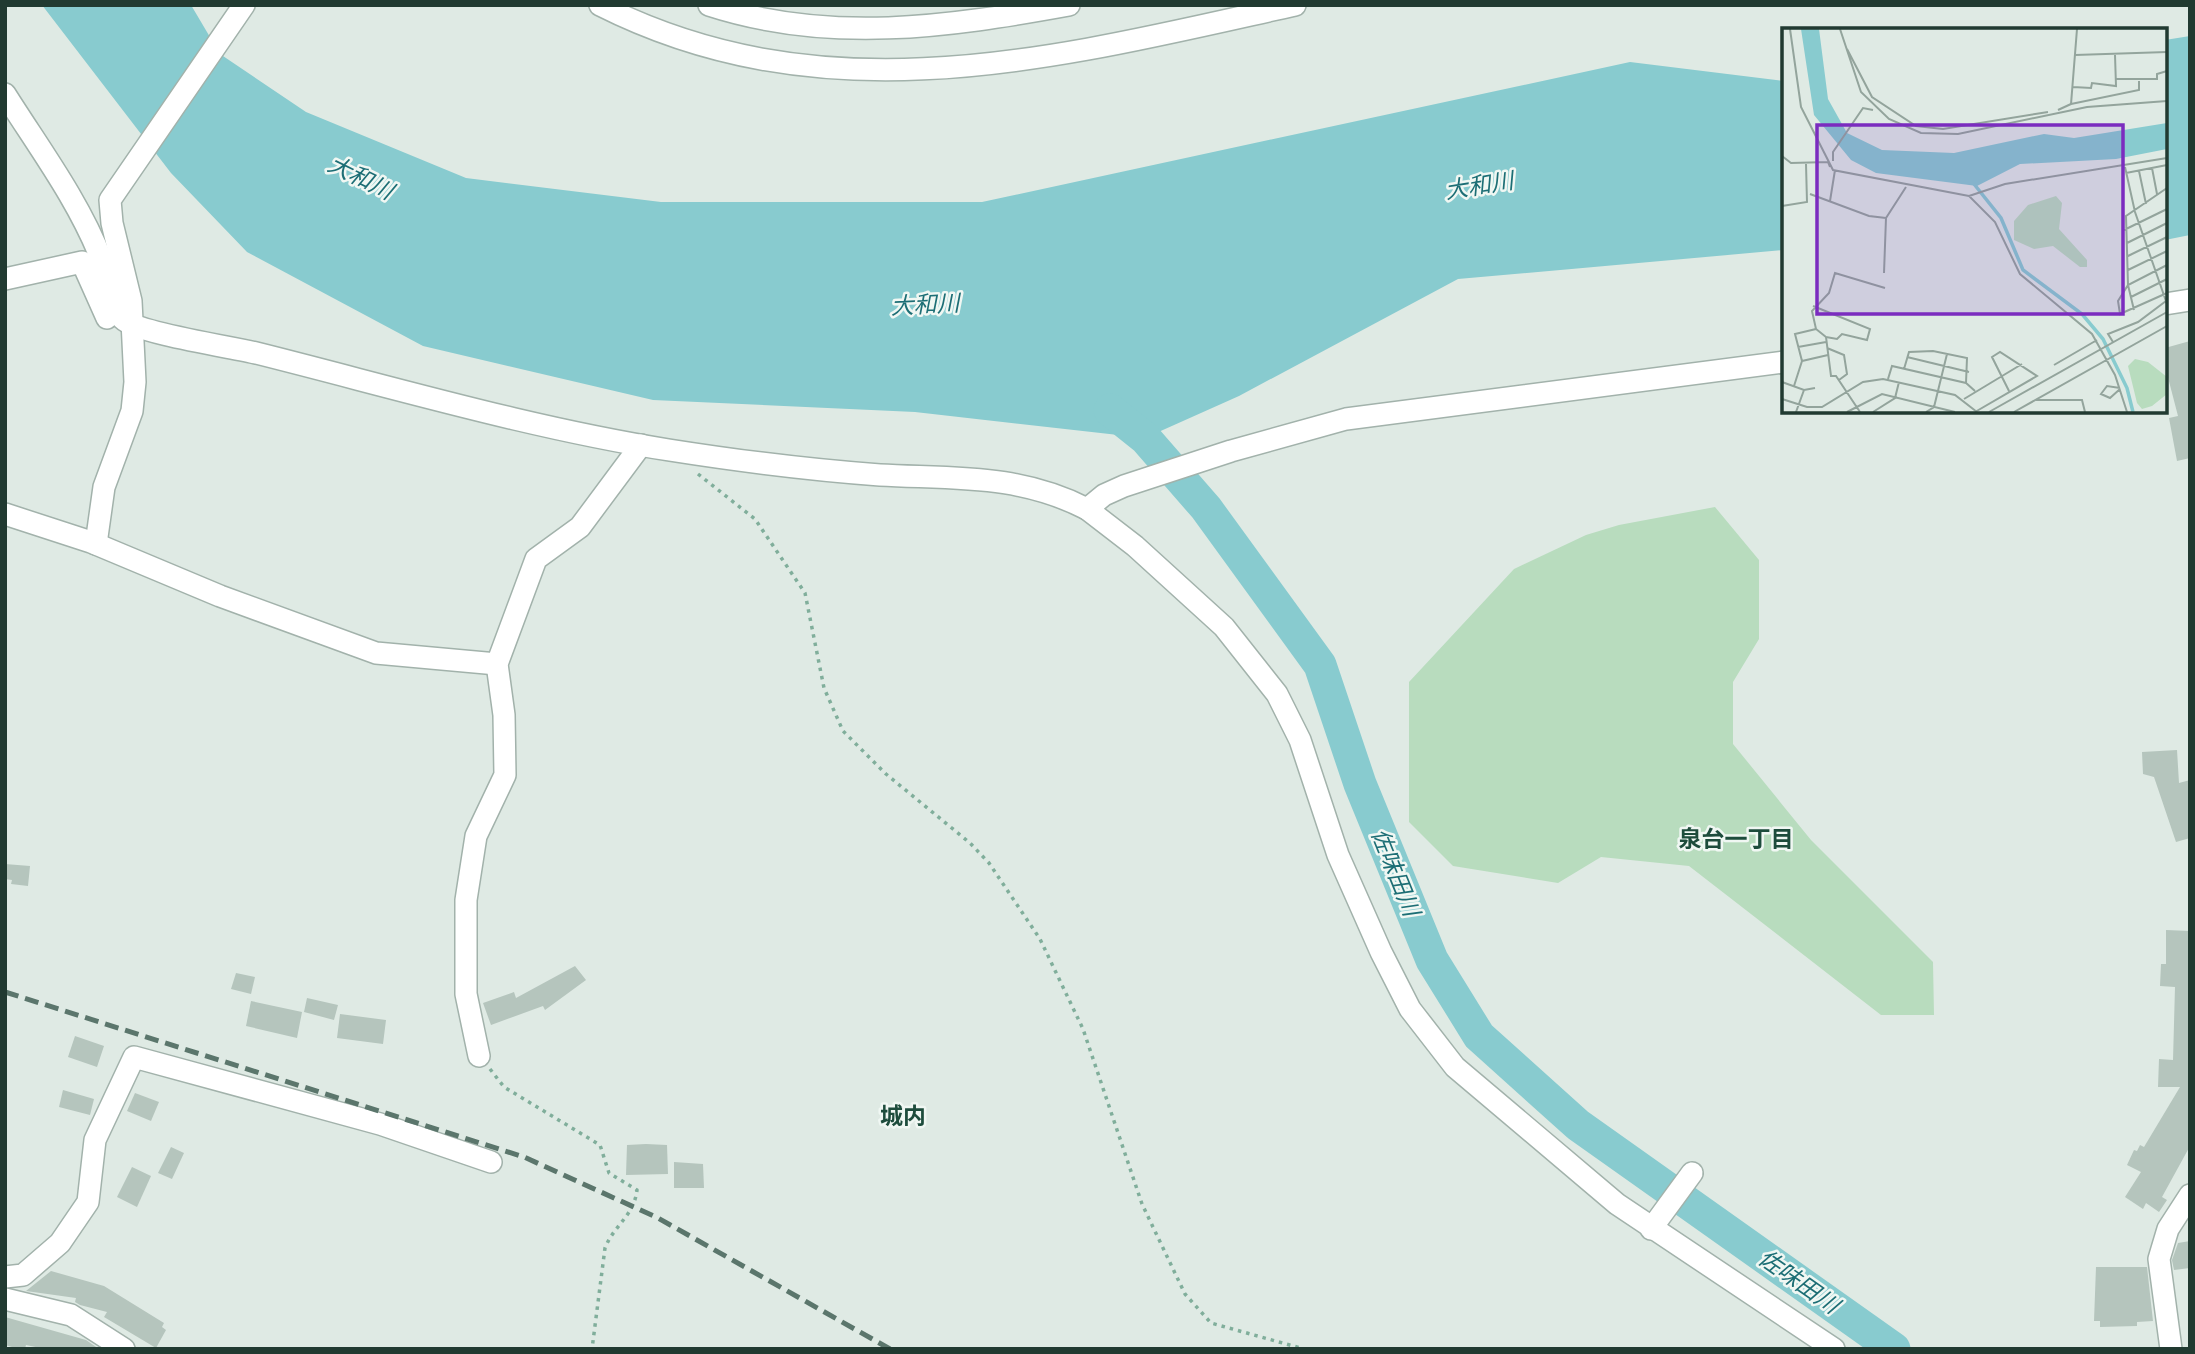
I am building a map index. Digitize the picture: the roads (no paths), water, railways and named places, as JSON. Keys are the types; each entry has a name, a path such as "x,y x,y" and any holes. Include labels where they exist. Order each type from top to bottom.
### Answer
{"street":[{"path":"96,544 104,487 132,411 135,382 131,301 110,211 116,190 244,5"},
{"path":"600,5 644,27 748,58 807,67 869,71 941,69 1014,60 1104,45 1295,5"},
{"path":"709,5 789,24 906,30 1069,5"},
{"path":"5,94 73,201 103,264 116,309 121,318 132,326"},
{"path":"5,279 82,262 107,318 120,328 132,326 199,339 505,415 641,444 824,470 1006,481 1039,488 1087,509 1135,546 1224,627 1277,694 1300,740 1319,803 1358,902 1410,1009 1429,1038 1464,1075 1655,1224 1834,1349"},
{"path":"2167,304 2190,300"},
{"path":"1087,509 1104,495 1124,486 1316,426 1368,415 1782,362"},
{"path":"480,1056 466,994 466,900 476,836 505,775 504,715 497,664 536,559 580,527 641,444"},
{"path":"5,514 96,544 220,596 376,653 497,664"},
{"path":"5,1277 23,1275 60,1243 88,1202 95,1140 134,1056 380,1124 491,1162"},
{"path":"1655,1224 1692,1172"},
{"path":"2171,1349 2159,1259 2168,1229 2190,1195"},
{"path":"5,1299 71,1315 124,1349"}],"water":[{"name":"大和川","path":"42,5 191,5 220,54 306,112 466,178 661,202 982,202 1630,62 1782,81 1782,250 1458,279 1239,396 1145,438 915,412 653,400 423,346 247,252 171,173"},
{"path":"2190,36 2190,235 2167,240 2167,40"}],"waterway":[{"name":"佐味田川","path":"1110,410 1145,438 1206,508 1320,665 1360,784 1432,960 1479,1036 1578,1125 1894,1349"}],"railway":[{"path":"5,992 524,1157 658,1218 890,1349"}],"district":[{"name":"泉台一丁目","path":"1736,838"},
{"name":"城内","path":"903,1115"}]}
